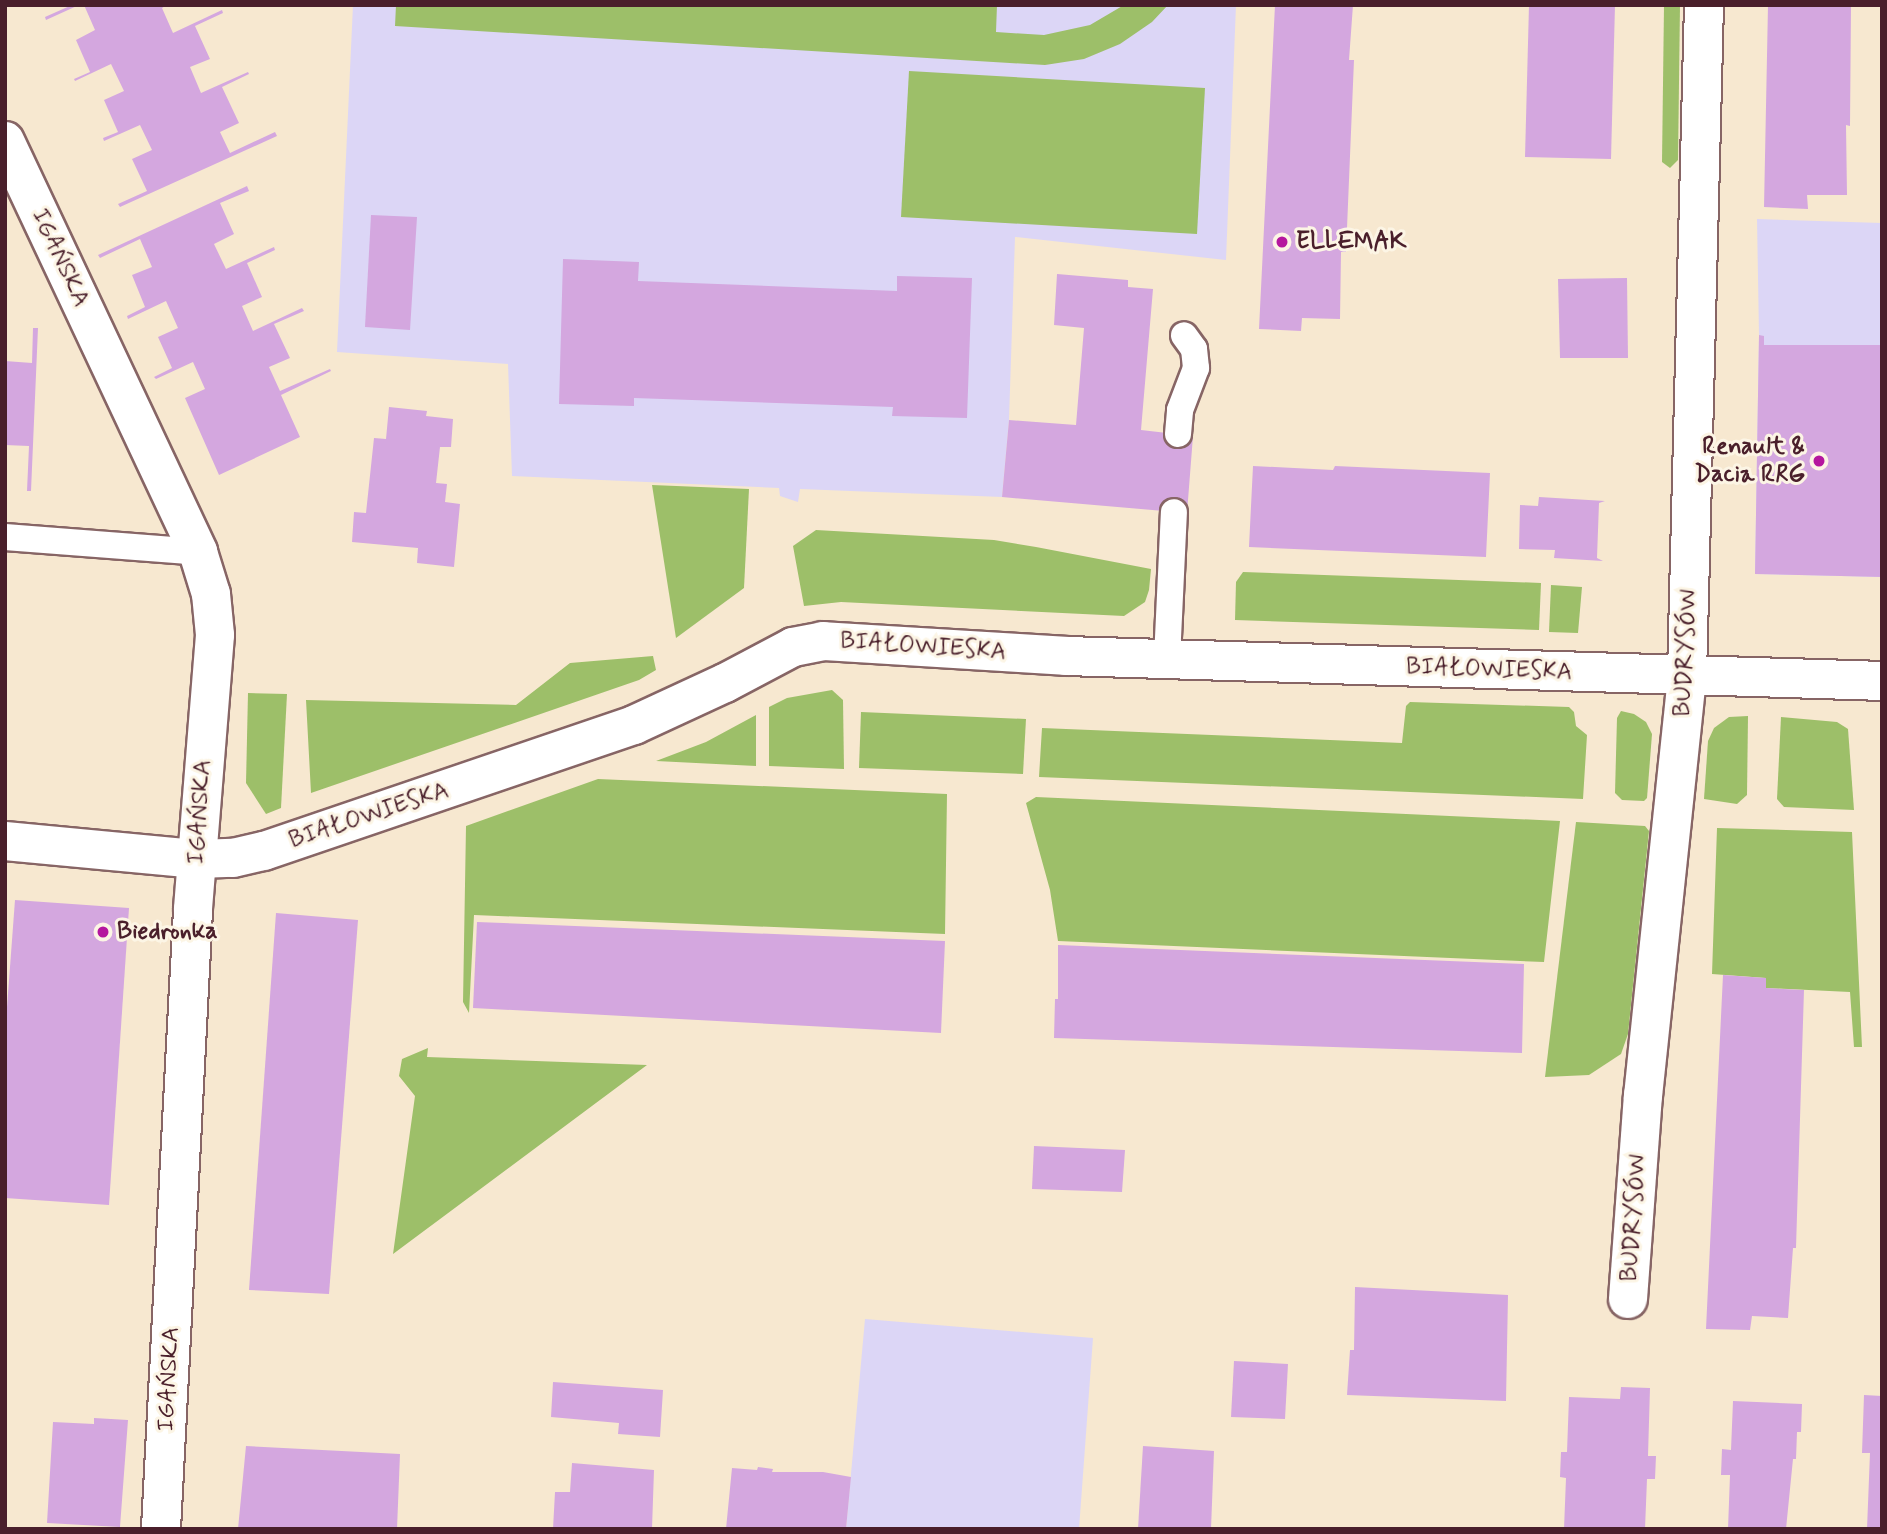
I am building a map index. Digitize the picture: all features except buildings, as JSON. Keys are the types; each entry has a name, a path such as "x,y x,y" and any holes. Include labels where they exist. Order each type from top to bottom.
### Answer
{"street":[{"name":"BUDRYSÓW","path":"1628,1299 1643,1096 1687,675 1704,5"},
{"name":"IGAŃSKA","path":"5,141 198,552 211,594 215,635 197,859 161,1529"},
{"name":"BIAŁOWIESKA","path":"5,841 197,859 233,858 264,851 635,725 724,684 793,647 823,641 1066,656 1882,681"}],"lane":[{"path":"1178,434 1180,410 1196,368 1194,349 1184,335"},
{"path":"1167,659 1174,512"},
{"path":"5,537 198,552"}],"shaded area":[{"path":"353,5 1236,5 1226,260 1015,237 1009,420 1002,497 800,489 798,502 780,496 779,488 512,476 508,364 337,352"},
{"name":"Renault & Dacia RRG","path":"1757,219 1882,223 1882,577 1755,574 1759,335"},
{"path":"865,1319 1093,1338 1079,1529 846,1529"}],"green space":[{"path":"396,5 997,5 996,32 1044,35 1090,25 1124,5 1168,5 1152,22 1120,44 1084,59 1045,65 395,26"},
{"path":"1664,5 1680,5 1678,160 1670,168 1662,162"},
{"path":"909,71 1205,88 1197,234 901,217"},
{"path":"652,485 749,489 744,588 676,638"},
{"path":"816,530 994,540 1036,547 1151,569 1149,590 1145,602 1124,616 841,602 804,606 793,546"},
{"path":"1243,572 1541,583 1539,630 1235,620 1236,582"},
{"path":"1551,585 1582,587 1578,633 1549,632"},
{"path":"653,656 656,670 639,680 311,793 306,700 516,705 570,663"},
{"path":"832,690 843,700 844,769 769,766 769,707 787,698"},
{"path":"248,693 287,694 281,808 266,814 246,783"},
{"path":"1410,702 1569,707 1574,712 1576,726 1587,735 1583,799 1039,777 1042,728 1402,743 1406,706"},
{"path":"1621,711 1634,714 1646,722 1652,734 1647,798 1644,801 1622,800 1615,793 1617,718"},
{"path":"861,712 1026,719 1023,774 859,768"},
{"path":"756,715 756,766 656,761 706,742"},
{"path":"1748,716 1747,795 1737,804 1704,799 1708,741 1714,728 1729,717"},
{"path":"1781,717 1837,722 1848,729 1854,810 1784,807 1777,799"},
{"path":"598,779 947,794 945,934 474,915 469,1013 463,1002 466,826"},
{"path":"1036,797 1560,821 1544,962 1058,941 1050,890 1026,803"},
{"path":"1576,822 1645,826 1649,831 1628,1034 1621,1054 1589,1075 1545,1077"},
{"path":"1717,828 1852,832 1862,1047 1854,1047 1850,992 1766,988 1766,978 1712,974"},
{"path":"428,1048 427,1057 647,1065 393,1254 415,1096 399,1076 402,1059"}],"place":[{"name":"ELLEMAK","path":"1282,242"},
{"name":"Renault & Dacia RRG","path":"1819,461"},
{"name":"Biedronka","path":"103,932"}]}
